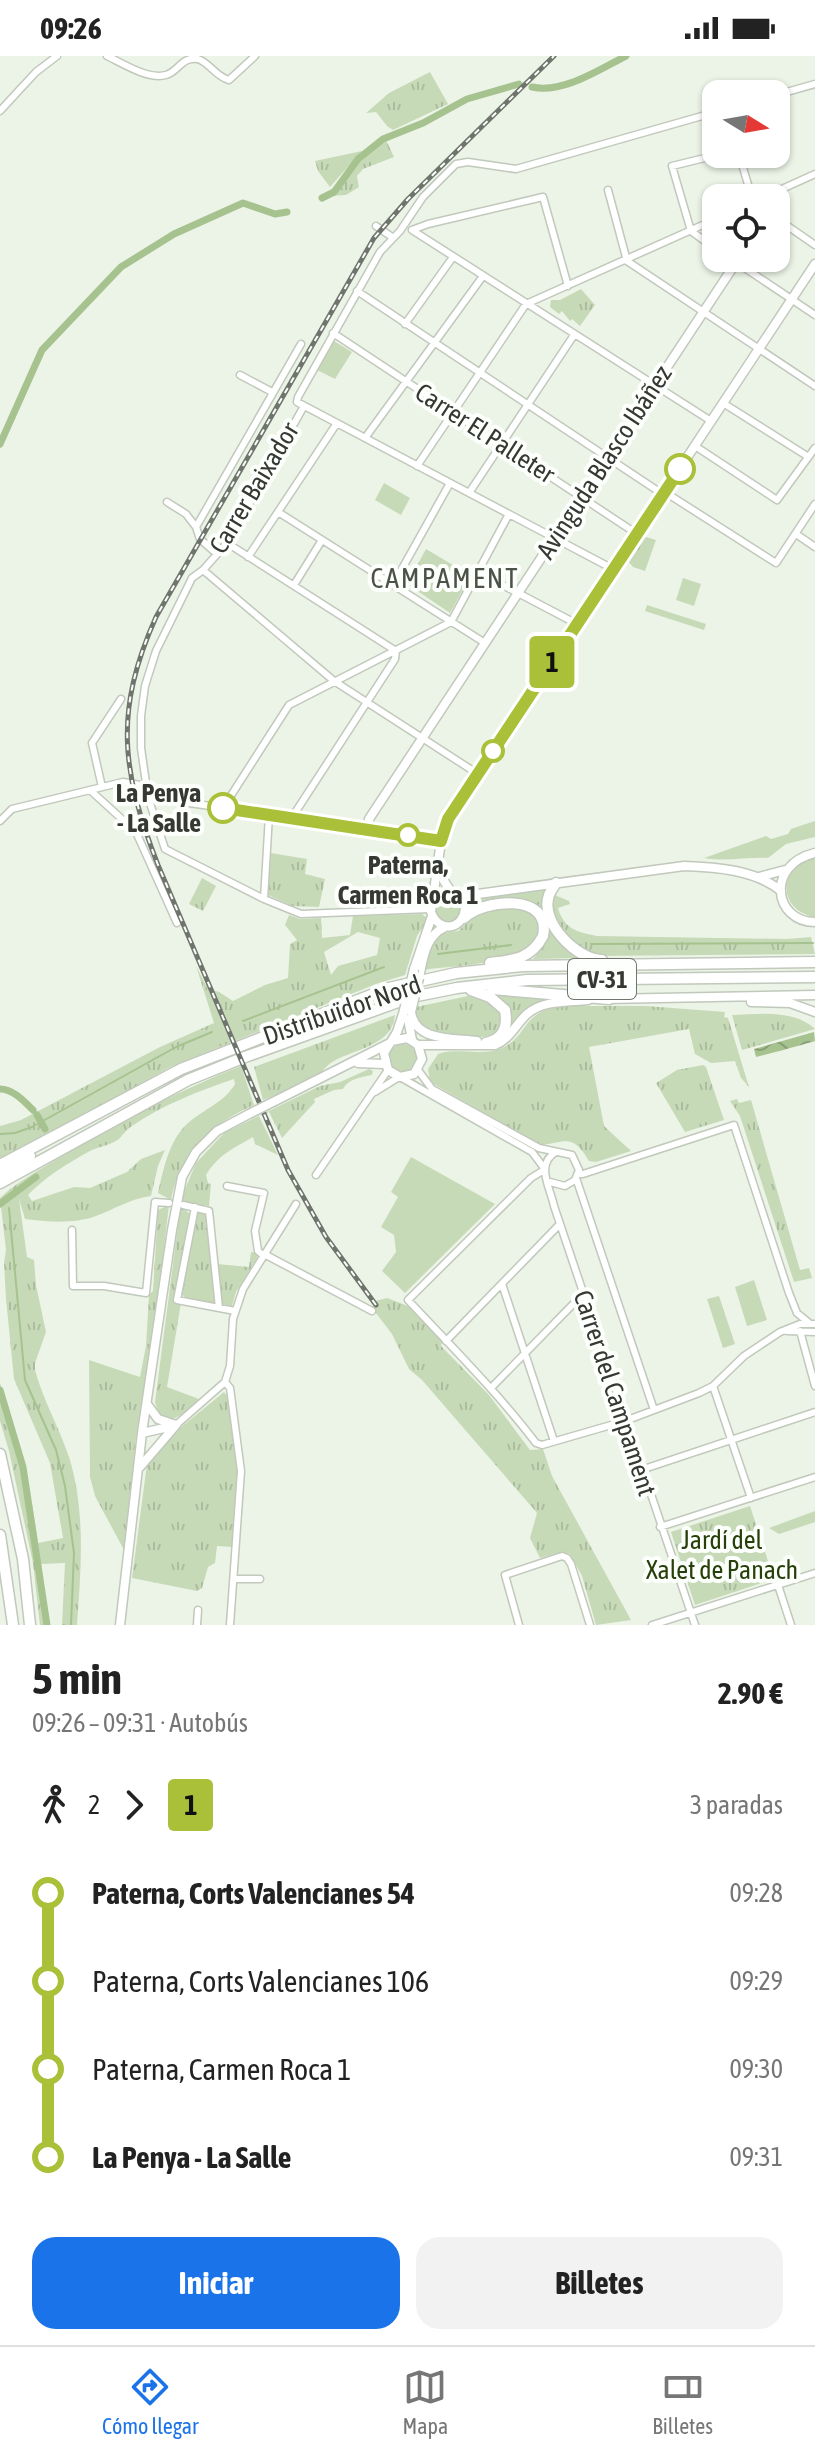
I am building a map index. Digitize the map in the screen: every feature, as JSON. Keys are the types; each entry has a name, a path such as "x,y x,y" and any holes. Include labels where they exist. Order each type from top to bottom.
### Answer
{"highway":[{"path":"556,883 548,899 550,915 572,948 595,960 632,960 647,965"},
{"path":"432,978 456,968 521,959 537,947 544,931 538,913 527,904 480,907 464,918"},
{"name":"Distribuïdor Nord","path":"79,1125 181,1069 389,988 432,978 523,966 815,962"},
{"name":"Distribuïdor Nord","path":"86,1136 188,1080 412,997 527,980 815,977"},
{"path":"391,1005 413,1004 471,990 498,989 609,999"},
{"path":"471,990 490,997 505,1010 505,1030 500,1038 486,1043"},
{"path":"0,1165 79,1125"},
{"path":"0,1175 79,1125"},
{"path":"0,1191 86,1136"},
{"name":"CV-31","path":"0,1183 86,1136"},
{"path":"0,1454 23,1559 30,1625"},
{"path":"0,1535 13,1625"}],"street":[{"path":"0,111 36,72 57,56"},
{"path":"107,56 153,75 167,75 185,60 201,60 222,78 229,80 255,56"},
{"path":"790,91 815,84"},
{"path":"613,569 297,402 380,252 400,231 423,197 456,164 468,162 516,169 702,116"},
{"path":"702,159 672,166 691,231 702,239"},
{"path":"790,186 815,174"},
{"path":"608,190 627,261 815,386"},
{"path":"400,231 543,197 568,286"},
{"path":"412,230 414,211"},
{"path":"376,226 392,237"},
{"path":"417,466 526,304 702,226"},
{"path":"790,228 815,245"},
{"path":"412,230 711,421"},
{"path":"405,324 453,257"},
{"path":"372,1093 418,1070 422,1059 407,1013 448,819 815,264"},
{"name":"Avinguda Blasco Ibáñez","path":"369,829 369,819 727,272"},
{"path":"753,272 815,315"},
{"path":"365,438 483,276"},
{"path":"357,291 663,494 671,496 776,563 815,504"},
{"name":"Carrer El Palleter","path":"333,333 637,534"},
{"path":"469,493 576,336"},
{"path":"196,527 301,344"},
{"path":"240,375 272,392"},
{"path":"723,403 807,456"},
{"name":"Carrer Baixador","path":"264,899 165,849 146,786 141,716 145,686 167,626 192,578 227,543 304,406"},
{"path":"248,557 337,423"},
{"path":"695,446 777,500 815,448"},
{"path":"393,585 450,483"},
{"path":"167,502 186,514 200,539 216,553"},
{"path":"278,512 485,643"},
{"path":"223,808 289,705 451,622 509,514"},
{"path":"796,534 815,547"},
{"path":"294,585 322,540"},
{"path":"227,543 396,651"},
{"path":"203,570 334,681 478,774"},
{"path":"478,572 577,624"},
{"path":"291,819 395,659 396,651"},
{"path":"102,787 92,743 121,699"},
{"path":"0,821 12,809 102,787 123,782 146,786"},
{"path":"90,790 136,832 177,923"},
{"path":"148,797 441,841"},
{"path":"269,815 264,899 301,914 431,909"},
{"path":"758,877 785,870 798,857 815,853"},
{"path":"438,863 444,881 465,906"},
{"path":"445,927 434,921 431,909 441,894 478,894 684,866 758,877 781,891"},
{"path":"785,870 781,891 785,905 795,916 813,924"},
{"path":"316,1175 386,1067 384,1053 407,1013 419,978 417,968 428,941 445,927 456,926 464,918 465,906 478,894"},
{"path":"120,1625 142,1433 182,1177 196,1152 217,1131 401,1038 445,1047 501,1042 527,1014 539,1007 609,999 815,995"},
{"path":"727,998 790,1003 815,1012"},
{"path":"407,1013 422,1032 486,1043"},
{"path":"472,1046 486,1043"},
{"path":"422,1059 445,1047"},
{"path":"353,1063 386,1067 532,1152 548,1181 559,1187 570,1184 577,1176 734,1125 789,1293 797,1313 813,1324"},
{"path":"418,1070 432,1089 539,1148 572,1155 578,1164 577,1176 654,1410"},
{"path":"556,1152 547,1159 544,1169 531,1178 408,1300 491,1388 536,1443 542,1445 625,1421 713,1386 744,1356 780,1332 792,1326 813,1324"},
{"name":"Carrer del Campament","path":"548,1181 582,1295 695,1625"},
{"path":"227,1186 264,1193 255,1231 258,1251 372,1311"},
{"name":"Carrer del Campament","path":"554,1206 559,1187"},
{"path":"72,1230 73,1286 104,1286 146,1293 155,1202 169,1203"},
{"path":"138,1470 162,1439 225,1382 230,1366 235,1311 243,1289 296,1204"},
{"path":"183,1205 209,1211 219,1308"},
{"path":"195,1207 177,1300 235,1311"},
{"path":"446,1341 559,1225"},
{"path":"502,1284 554,1441"},
{"path":"491,1388 582,1295"},
{"path":"800,1331 815,1386"},
{"path":"780,1332 815,1332"},
{"path":"225,1382 230,1388 241,1461 230,1625"},
{"path":"713,1386 751,1498"},
{"path":"147,1404 158,1419 176,1425"},
{"path":"641,1470 815,1412"},
{"path":"142,1433 176,1425"},
{"path":"142,1433 162,1439"},
{"path":"660,1527 815,1477"},
{"path":"519,1625 505,1580 507,1573 559,1556 567,1558 590,1625"},
{"path":"652,1625 815,1573"},
{"path":"235,1579 260,1579"},
{"path":"778,1585 791,1625"},
{"path":"197,1625 198,1610"}],"green space":[{"path":"430,72 448,104 393,130 376,112 366,113 389,93"},
{"path":"386,140 394,157 363,169 357,176 359,187 346,195 330,196 359,161"},
{"path":"362,151 330,187 318,171 315,161"},
{"path":"581,289 595,305 580,326 572,319 570,321 562,311 559,314 550,307 551,300 560,300"},
{"path":"334,341 352,352 335,379 317,370"},
{"path":"384,483 410,498 401,515 375,500"},
{"path":"643,536 656,540 645,571 633,567 627,560"},
{"path":"426,549 453,565 448,574 466,584 450,613 407,584"},
{"path":"683,578 701,584 694,606 676,600"},
{"path":"647,605 706,624 704,630 645,611"},
{"path":"815,821 815,837 786,844 768,858 704,858 766,836 771,839 788,834 791,829"},
{"path":"271,853 307,859 305,874 325,879 319,907 293,906 268,895"},
{"path":"810,859 815,859 815,917 795,907 787,891 787,881 792,873"},
{"path":"202,878 216,886 203,911 189,904"},
{"path":"546,889 569,950 580,958 533,959 543,947 549,932 546,918 531,903 508,900 473,904 479,898"},
{"path":"555,895 569,901 570,904 558,908 564,921 577,931 590,935 811,937 815,954 596,956 571,940 560,927 553,910 552,899"},
{"path":"448,897 457,901 461,910 457,919 448,923 439,919 435,910 439,901"},
{"path":"517,906 533,914 539,926 534,939 524,949 492,961 423,970 435,938 442,933 458,931 481,910"},
{"path":"422,914 428,919 417,936 405,975 170,1067 0,1159 0,1126 21,1120 160,1047 214,1023 196,966 208,989 233,1001 265,985 288,978 290,944 297,940 285,925 289,915 300,919 321,918 322,938 350,935 353,916","holes":["358,932 380,938 377,955 338,966 331,975 324,952"]},
{"path":"493,994 546,998 525,1010 509,1029 507,1009"},
{"path":"468,996 486,1000 496,1007 501,1017 497,1032 482,1037 455,1036 432,1032 416,1022 416,1007"},
{"path":"564,1006 646,1006 725,1012 724,1017 728,1018 749,1087 741,1078 735,1061 711,1063 695,1054 689,1029 589,1047 604,1126 631,1151 596,1162 589,1161 578,1146 568,1141 540,1145 430,1082 428,1069 438,1054 486,1052 502,1048 517,1037 532,1018"},
{"path":"395,1015 393,1025 380,1040 334,1061 307,1081 263,1100 254,1067"},
{"path":"732,1015 787,1016 815,1029 742,1050"},
{"path":"403,1044 413,1048 417,1058 413,1068 403,1072 393,1068 389,1058 393,1048"},
{"path":"703,1065 724,1120 685,1132 656,1083 677,1070"},
{"path":"241,1066 254,1105 224,1121 200,1142 182,1168 171,1200 158,1193 176,1138 187,1124 231,1090 234,1079 156,1111 116,1141 65,1165 28,1195 32,1201 74,1187 90,1188 127,1172 141,1159 165,1150 151,1196 130,1201 88,1219 61,1222 25,1219 19,1199 27,1257 34,1260 46,1332 35,1370 69,1457 80,1519 77,1625 62,1625 65,1563 41,1564 49,1625 40,1625 33,1563 0,1421 0,1383 23,1462 38,1543 63,1538 50,1463 14,1379 0,1198 14,1186 106,1131 172,1096"},
{"path":"369,1069 373,1071 372,1075 355,1079 343,1089 314,1099 315,1102 282,1138 269,1112 259,1116 278,1155 255,1144 253,1137 221,1157 206,1175 211,1184 209,1206 183,1202 183,1208 190,1214 176,1295 181,1303 167,1387 199,1399 173,1419 159,1415 155,1402 179,1218 183,1194 196,1163 224,1133 320,1086 340,1082"},
{"path":"737,1099 739,1103 751,1100 800,1270 809,1268 812,1278 794,1282 740,1116 730,1101"},
{"path":"411,1157 495,1204 405,1293 382,1271 396,1252 394,1235 381,1227 398,1197 391,1192"},
{"path":"169,1205 154,1333 136,1437 124,1550 95,1496 90,1477 89,1360 140,1377 146,1346 149,1295 153,1291 158,1210"},
{"path":"198,1211 206,1213 216,1305 189,1300 181,1294"},
{"path":"251,1252 257,1253 257,1258 236,1292 232,1306 222,1304 217,1264 249,1267"},
{"path":"754,1280 767,1320 747,1326 735,1287"},
{"path":"719,1296 735,1344 723,1348 707,1299"},
{"path":"387,1298 408,1306 442,1339 441,1346 489,1395 530,1450 543,1449 552,1476 631,1620 596,1625 582,1576 570,1554 563,1552 540,1558 530,1538 537,1513 422,1380 409,1369 392,1334 372,1308 375,1301"},
{"path":"224,1392 228,1397 238,1460 232,1547 217,1546 215,1563 208,1567 202,1588 197,1591 132,1578 147,1464 158,1446"},
{"name":"Jardí del Xalet de Panach","path":"750,1506 774,1579 695,1605 671,1532"},
{"path":"815,1511 815,1522 779,1534 769,1528"}],"water":[{"path":"814,1032 815,1041 756,1057 754,1049"}],"waterway":[{"path":"532,87 569,84 626,56"},
{"path":"322,198 334,192 358,159 383,139 423,123 467,99 519,84"},
{"path":"0,444 42,350 121,267 174,234 243,203 275,214 287,212"},
{"path":"591,944 813,943"},
{"path":"438,954 511,945"},
{"path":"243,1021 384,967"},
{"path":"0,1134 32,1127 176,1047 212,1032"},
{"path":"0,1089 14,1093 33,1110"},
{"path":"37,1115 45,1129"},
{"path":"0,1204 36,1177"},
{"path":"9,1208 25,1380 56,1450 65,1486 74,1553 71,1625"},
{"path":"0,1390 23,1467 47,1625"}],"railway":[{"path":"376,1305 326,1237 288,1170 158,865 136,799 130,770 128,712 133,682 156,617 374,238 408,199 554,56"}],"bus line":[{"name":"1","path":"223,808 441,841 448,819 680,469"}],"place":[{"name":"La Penya - La Salle","path":"223,808"},
{"name":"Paterna, Carmen Roca 1","path":"408,835"}],"district":[{"name":"CAMPAMENT","path":"445,578"}]}
